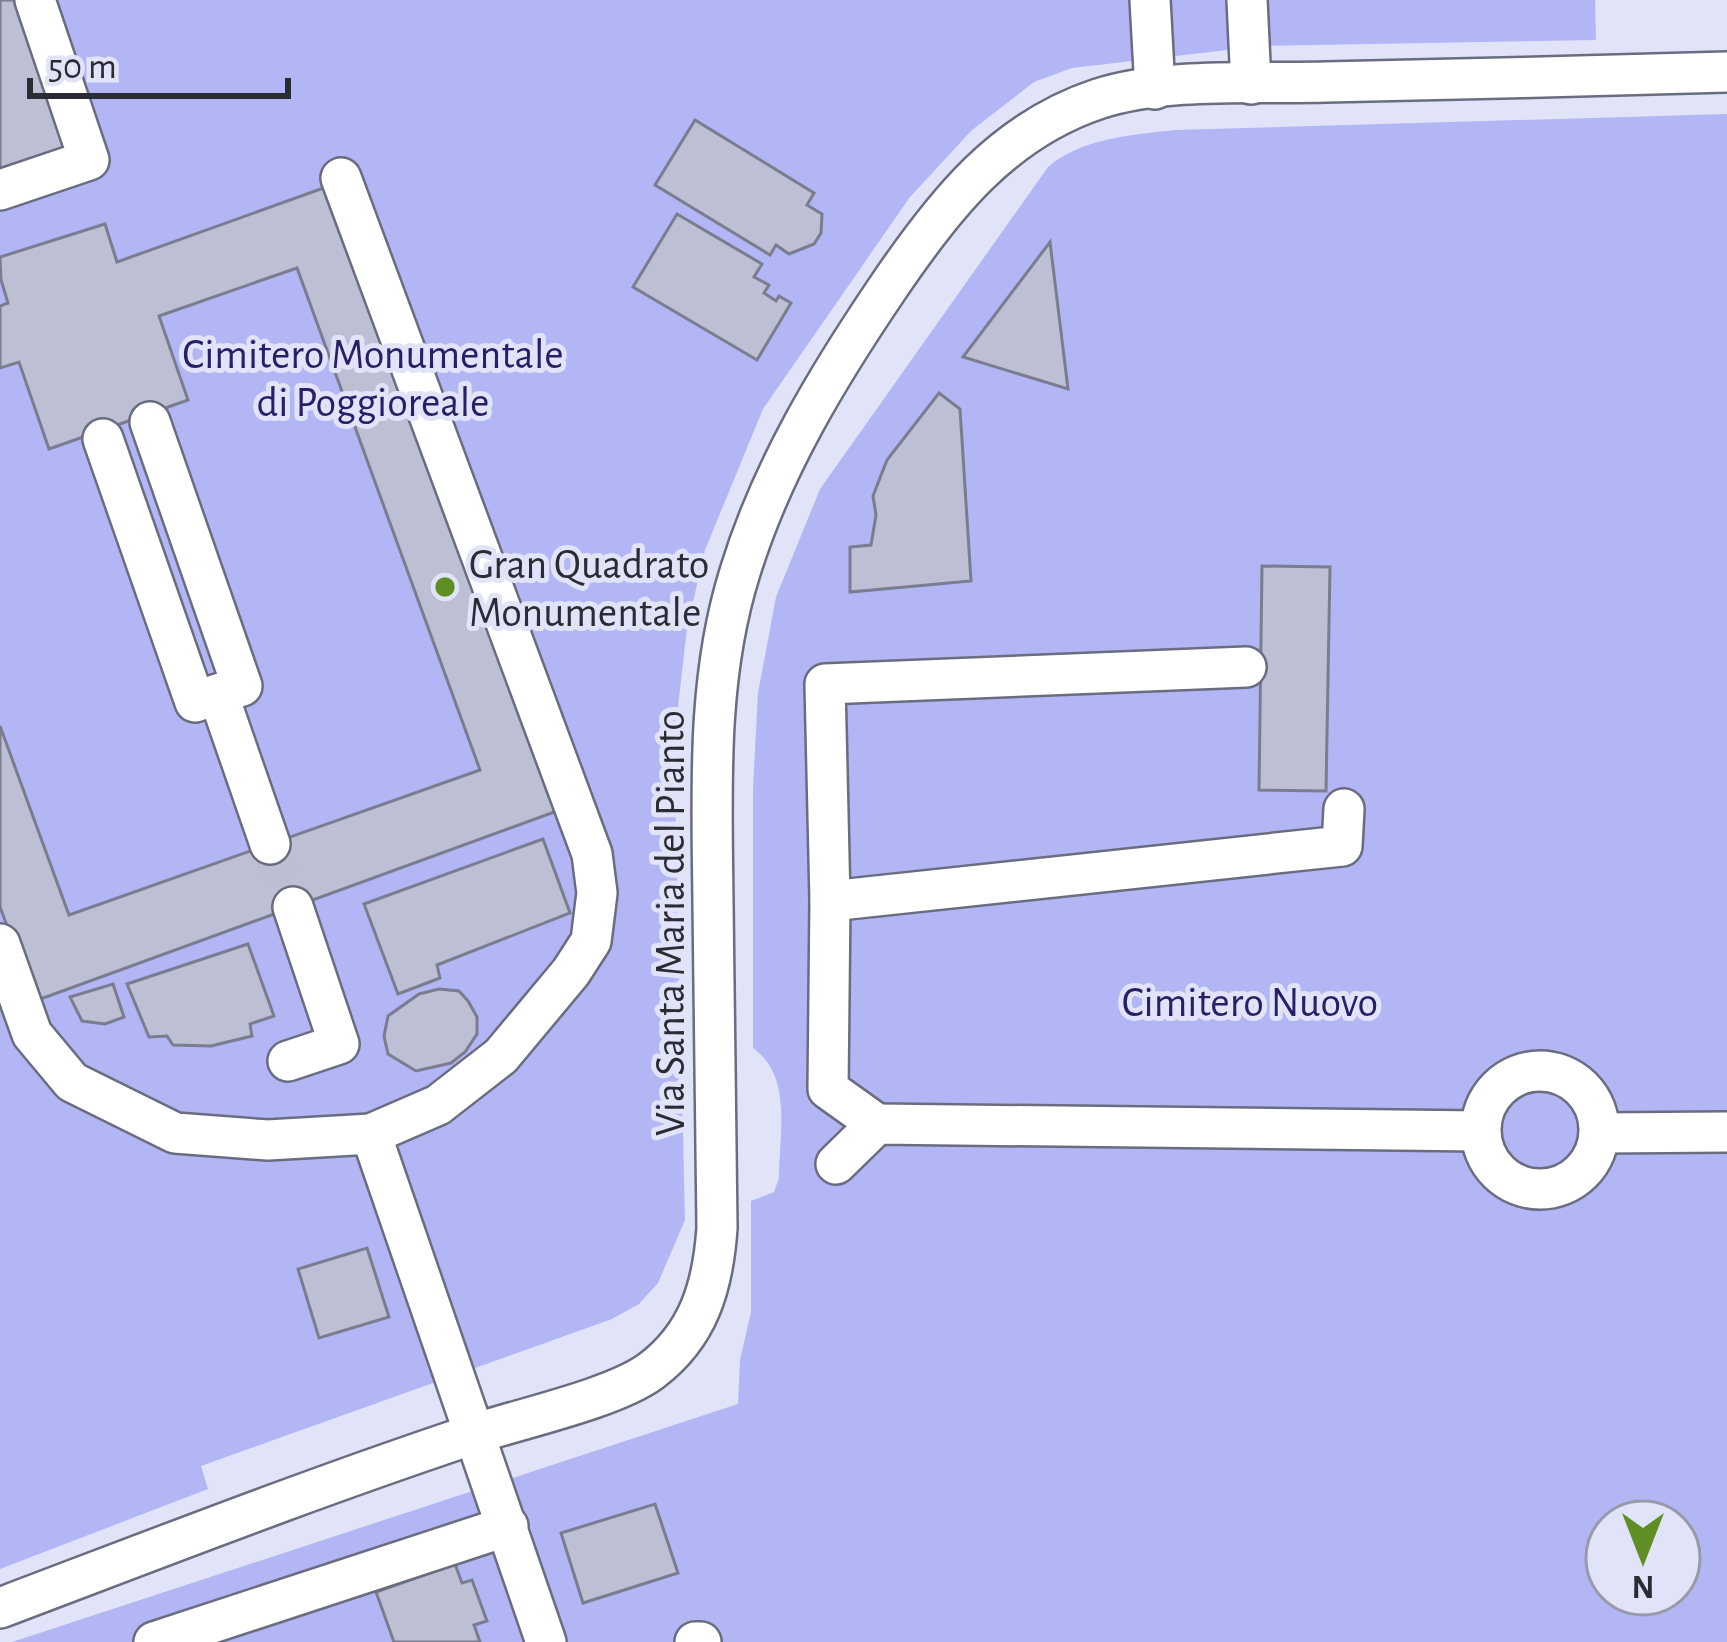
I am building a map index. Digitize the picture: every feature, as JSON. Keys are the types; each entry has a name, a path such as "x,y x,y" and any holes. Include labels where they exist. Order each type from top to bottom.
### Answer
{"street":[{"path":"0,190 89,160 35,0"},
{"path":"1150,0 1155,89"},
{"path":"1247,0 1251,84"},
{"name":"Via Santa Maria del Pianto","path":"0,1608 475,1434 615,1388 648,1373 680,1344 703,1306 715,1267 712,750 726,624 739,575 758,518 790,448 845,350 889,286 981,171 1021,135 1057,115 1104,98 1155,89 1727,72"},
{"path":"0,944 13,1023 32,1034 72,1082 175,1133 268,1140 371,1134 438,1105 501,1057 572,972 591,941 597,892 592,854 341,178"},
{"path":"103,439 195,702 242,686 150,422"},
{"path":"1246,667 825,684 828,1089 877,1124 1480,1131"},
{"path":"218,694 270,844"},
{"path":"830,901 1342,845 1344,809"},
{"path":"288,1061 339,1044 292,908"},
{"path":"1541,1070 1572,1079 1594,1102 1601,1133 1592,1162 1570,1183 1540,1191 1510,1183 1488,1161 1480,1131 1488,1100 1510,1078 1541,1070"},
{"path":"836,1164 877,1124"},
{"path":"1601,1133 1727,1132"},
{"path":"371,1134 546,1642"},
{"path":"154,1642 508,1526"}],"green space":[{"name":"Cimitero Monumentale di Poggioreale","path":"0,0 1595,0 1596,40 1262,46 1072,68 1034,82 972,130 910,197 763,409 705,550 687,628 674,742 685,1220 658,1283 639,1304 612,1319 201,1466 208,1489 0,1569"},
{"name":"Cimitero Nuovo","path":"1727,114 1727,1642 12,1642 738,1404 740,1360 751,1312 751,1201 774,1192 779,1178 779,1090 766,1060 753,1048 753,788 758,693 776,597 820,489 1048,167 1076,150 1125,136 1175,130"}],"building":[{"path":"0,0 28,0 78,147 0,174"},
{"path":"695,120 814,193 807,205 822,214 821,233 814,244 789,254 776,245 770,255 655,185"},
{"name":"Gran Quadrato Monumentale","path":"332,185 557,811 35,1001 0,907 0,726 69,915 480,770 297,268 159,316 188,400 49,449 19,362 0,368 0,306 8,303 0,257 105,224 117,262"},
{"path":"677,214 762,264 754,277 769,285 764,293 791,303 757,360 633,287"},
{"path":"1050,242 1068,389 963,357"},
{"path":"939,393 960,409 971,581 850,592 850,547 871,545 876,515 873,496 887,460"},
{"path":"1262,566 1330,567 1326,791 1259,790"},
{"path":"543,839 570,913 437,965 440,978 398,994 364,904"},
{"path":"248,944 274,1016 250,1024 252,1036 211,1046 173,1045 167,1036 149,1037 127,984"},
{"path":"113,984 124,1017 105,1024 82,1021 70,997"},
{"path":"459,991 468,1001 477,1017 477,1034 451,1063 416,1071 388,1054 384,1036 388,1016 419,994"},
{"path":"367,1248 389,1317 319,1338 298,1269"},
{"path":"655,1504 678,1573 583,1603 561,1533"},
{"path":"455,1564 462,1583 472,1580 487,1621 474,1625 480,1642 394,1642 376,1592"}],"tunnel":[{"path":"270,844 293,907"}],"place":[{"name":"Gran Quadrato Monumentale","path":"445,587"}]}
